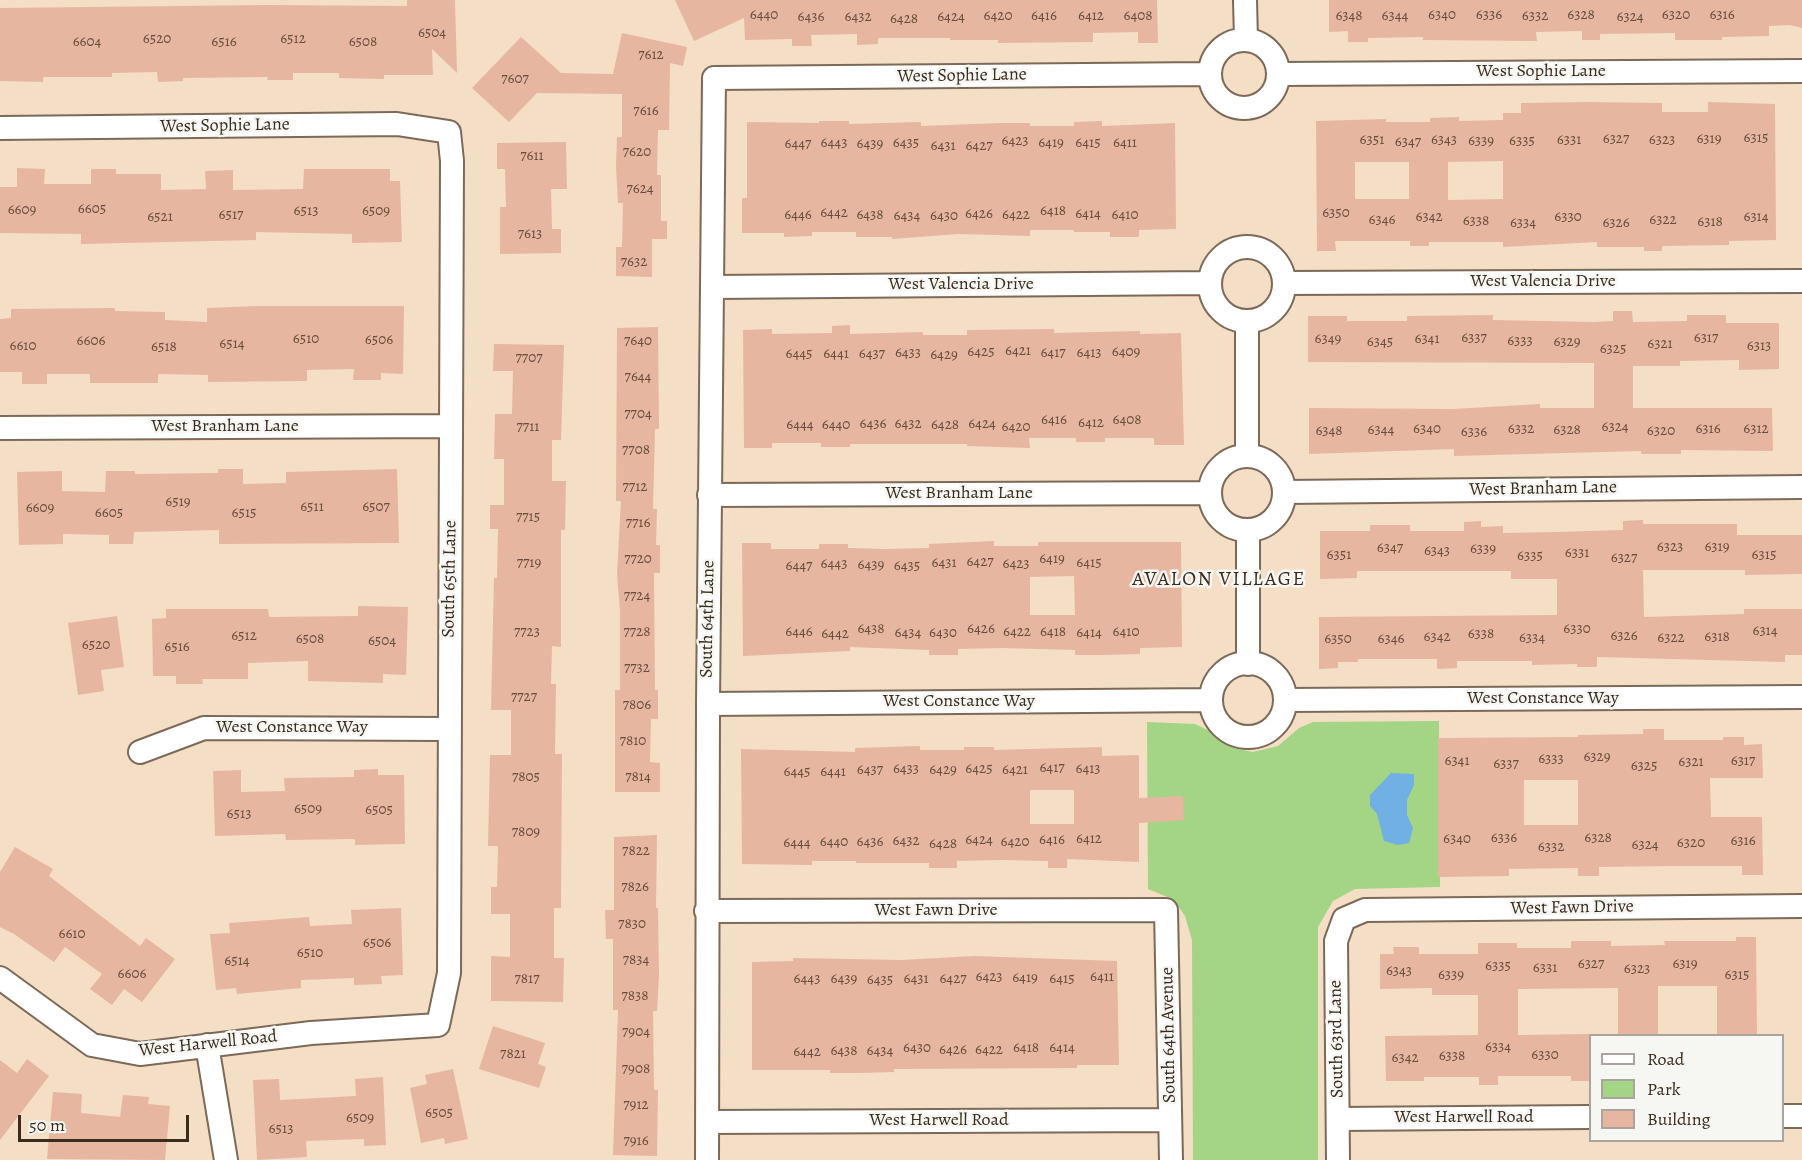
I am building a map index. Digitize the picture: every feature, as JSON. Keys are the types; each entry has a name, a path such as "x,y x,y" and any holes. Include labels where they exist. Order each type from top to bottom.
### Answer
{"street":[{"path":"1245,0 1246,40"},
{"path":"1246,40 1262,45 1275,57 1279,74 1278,84 1267,100 1259,106 1239,108 1222,100 1211,84 1209,74 1216,53 1225,46 1246,40"},
{"name":"West Sophie Lane","path":"1279,74 1802,71"},
{"name":"West Sophie Lane","path":"714,78 1209,74"},
{"name":"South 64th Lane","path":"707,1160 706,911 714,78"},
{"name":"West Sophie Lane","path":"0,128 397,124 449,132"},
{"name":"South 65th Lane","path":"438,1025 449,973 448,729 451,426 449,132"},
{"path":"1240,248 1253,248 1275,260 1284,283 1277,305 1259,319 1247,321 1235,319 1216,306 1209,283 1218,260 1240,248"},
{"name":"West Valencia Drive","path":"1284,283 1802,281"},
{"name":"West Valencia Drive","path":"713,287 1209,283"},
{"path":"1246,456 1247,321"},
{"name":"West Branham Lane","path":"0,428 451,426"},
{"path":"1246,456 1258,458 1277,471 1284,492 1277,514 1269,522 1248,530 1231,526 1218,516 1209,493 1211,481 1225,463 1246,456"},
{"name":"West Branham Lane","path":"1284,492 1802,487"},
{"name":"West Branham Lane","path":"710,495 1209,493"},
{"path":"1248,530 1248,664"},
{"path":"1248,664 1260,666 1278,679 1285,700 1283,711 1272,728 1253,737 1242,737 1223,728 1216,720 1211,700 1218,678 1237,665 1248,664"},
{"name":"West Constance Way","path":"1285,700 1802,697"},
{"name":"West Constance Way","path":"708,704 1211,700"},
{"name":"West Constance Way","path":"140,752 204,728 448,729"},
{"name":"West Fawn Drive","path":"1344,919 1365,910 1802,906"},
{"name":"West Fawn Drive","path":"706,911 1166,910"},
{"name":"South 64th Avenue","path":"1166,910 1171,1160"},
{"name":"South 63rd Lane","path":"1338,1160 1336,941 1344,919"},
{"name":"West Harwell Road","path":"0,978 92,1045 140,1054 311,1033 438,1025"},
{"path":"207,1045 226,1160"},
{"path":"1784,1116 1802,1116"},
{"name":"West Harwell Road","path":"1338,1119 1589,1117"},
{"name":"West Harwell Road","path":"707,1122 1170,1120"}],"green space":[{"path":"1439,721 1440,887 1355,889 1333,901 1318,927 1318,1160 1193,1160 1192,940 1185,916 1178,906 1170,898 1148,889 1147,722 1195,724 1210,731 1234,748 1253,752 1278,746 1299,728 1313,722"}],"water":[{"path":"1391,773 1414,774 1414,785 1407,800 1407,815 1413,828 1409,843 1398,845 1384,841 1377,814 1370,806 1370,795"}],"building":[{"path":"407,0 455,0 457,73 432,49 433,75 384,75 384,79 339,78 339,73 293,73 293,80 267,80 268,77 183,78 183,81 158,82 157,72 112,73 112,77 43,77 43,82 0,81 0,8 407,6"},
{"path":"675,0 1157,0 1158,43 1138,43 1138,32 1093,33 1093,42 998,43 998,40 950,40 950,38 878,38 878,44 857,45 857,34 811,35 812,46 792,46 792,39 745,40 744,18 694,41"},
{"path":"1329,0 1802,0 1802,28 1790,25 1769,26 1769,36 1722,37 1722,40 1675,40 1675,33 1600,34 1600,40 1582,40 1582,31 1536,32 1537,41 1423,40 1423,37 1368,38 1368,42 1348,42 1348,31 1329,32"},
{"path":"622,33 687,47 683,66 670,63 669,130 658,130 657,175 661,175 661,221 667,221 667,239 652,239 652,277 616,276 616,247 622,247 623,203 618,203 616,166 617,137 622,137 622,94 537,93 509,122 472,88 521,37 561,73 613,74"},
{"path":"1708,102 1775,104 1776,240 1729,241 1729,245 1662,246 1662,251 1644,251 1644,247 1597,247 1597,242 1503,247 1503,242 1429,242 1429,246 1410,246 1410,241 1335,241 1336,251 1317,251 1316,121 1386,119 1386,122 1430,122 1430,118 1459,117 1459,121 1503,120 1503,113 1521,113 1521,103 1662,103 1662,112 1708,112","holes":["1503,161 1503,199 1448,200 1448,162","1355,162 1409,162 1409,199 1355,199"]},
{"path":"819,121 849,121 849,124 921,122 921,126 1030,123 1030,126 1074,126 1074,122 1102,121 1102,126 1175,123 1176,229 1139,230 1139,237 1110,237 1110,232 1074,232 1074,230 1030,230 1030,236 958,234 892,239 892,237 856,237 856,232 812,232 812,236 784,237 784,233 742,233 742,198 747,198 747,122 819,123"},
{"path":"566,142 567,189 551,189 552,229 561,229 561,253 500,254 500,207 506,207 505,169 497,169 497,143"},
{"path":"17,168 45,169 44,184 91,184 91,169 116,169 116,174 161,174 161,190 206,189 205,171 233,170 233,190 303,189 304,169 390,169 390,181 400,181 402,242 352,243 352,234 256,232 256,240 81,244 81,234 0,233 0,187 17,187"},
{"path":"404,306 403,374 381,373 381,380 353,380 354,369 307,370 307,381 208,382 208,375 158,374 158,383 90,383 90,374 47,374 47,384 22,384 22,372 0,372 0,319 11,318 11,309 115,308 115,311 165,312 165,320 207,322 207,308"},
{"path":"1613,311 1632,311 1633,322 1687,321 1687,315 1726,315 1726,323 1779,323 1779,369 1739,370 1739,360 1680,361 1680,366 1633,366 1633,408 1772,408 1773,451 1681,450 1681,454 1641,454 1641,451 1454,456 1454,449 1309,454 1309,408 1454,409 1540,404 1540,408 1594,408 1594,363 1308,362 1308,316 1347,316 1347,321 1407,321 1407,316 1493,315 1493,320 1594,322 1613,321"},
{"path":"850,325 850,334 923,332 923,335 967,335 967,330 1054,329 1054,333 1140,331 1140,334 1181,333 1184,445 1154,445 1154,438 1105,438 1105,442 1076,442 1076,438 1029,438 1030,448 967,446 967,444 850,444 850,447 821,447 821,443 772,443 772,448 744,448 743,330 772,329 772,334 832,333 832,326"},
{"path":"658,327 659,429 655,429 653,509 657,509 656,545 660,545 660,573 654,573 655,690 658,690 658,719 651,719 650,762 660,763 660,792 615,792 615,690 620,690 620,611 617,574 621,501 616,501 617,328"},
{"path":"494,344 564,345 561,440 552,440 552,481 566,481 565,530 561,530 561,647 552,646 551,684 556,684 555,754 562,754 561,908 554,908 554,958 564,958 563,1002 491,1001 491,956 510,957 510,914 491,914 491,887 497,887 498,846 488,846 490,755 511,755 511,710 491,710 494,578 497,578 498,529 490,529 490,505 504,505 504,459 494,459 495,414 512,414 513,371 493,371"},
{"path":"218,469 243,469 243,484 286,483 286,472 397,469 399,543 219,544 219,530 134,532 133,544 109,544 109,535 63,534 63,544 19,545 17,472 62,471 62,491 105,492 106,471 135,471 135,474 218,473"},
{"path":"1643,520 1643,524 1737,524 1737,535 1802,535 1802,574 1745,575 1745,570 1643,570 1644,617 1744,614 1744,609 1802,609 1802,655 1785,655 1785,662 1597,657 1597,667 1577,667 1577,664 1532,665 1532,661 1457,661 1457,668 1437,669 1437,659 1358,659 1358,662 1338,662 1338,668 1319,669 1319,617 1557,615 1557,579 1511,579 1511,571 1357,571 1357,578 1320,579 1320,531 1370,531 1370,525 1410,525 1410,531 1464,531 1464,522 1481,521 1481,527 1503,526 1503,533 1623,530 1623,521"},
{"path":"994,541 994,546 1038,546 1038,542 1181,542 1182,647 1140,648 1140,654 1075,655 1075,650 1002,648 958,649 958,655 929,655 929,650 850,647 850,651 743,656 742,543 771,543 771,549 819,549 819,544 848,544 848,548 929,548 929,544","holes":["1074,576 1075,615 1030,615 1030,577"]},
{"path":"358,606 408,607 406,675 383,674 383,683 308,681 308,661 248,663 248,679 202,679 203,684 176,684 176,676 153,676 152,619 166,618 166,609 268,609 269,617 358,616"},
{"path":"117,616 124,667 101,670 104,691 78,695 68,623"},
{"path":"1643,729 1664,729 1664,740 1723,740 1723,737 1744,737 1744,745 1762,744 1763,778 1710,778 1711,817 1762,817 1763,875 1742,875 1742,866 1672,866 1599,867 1599,876 1578,876 1578,868 1509,869 1509,876 1438,877 1438,738 1643,734","holes":["1524,780 1578,780 1578,825 1524,825"]},
{"path":"920,746 920,750 964,750 964,747 994,747 994,750 1102,747 1102,756 1139,755 1139,798 1183,796 1184,820 1139,823 1139,862 1067,859 1067,868 1048,868 1048,861 1001,860 957,861 957,868 929,868 929,863 856,863 856,861 812,861 812,865 742,864 741,749 855,752 855,748","holes":["1030,790 1074,790 1074,824 1030,824"]},
{"path":"378,769 378,775 404,775 405,844 355,845 355,839 286,840 285,834 215,836 213,771 241,770 241,792 285,791 284,778 354,777 354,770"},
{"path":"657,835 656,908 658,908 659,974 657,1011 653,1011 654,1090 658,1090 657,1156 613,1155 618,1010 613,1010 613,939 606,939 605,910 614,910 614,837"},
{"path":"15,847 53,869 49,876 140,946 146,938 175,959 142,1002 124,989 112,1005 90,989 102,974 65,947 54,962 0,927 0,872"},
{"path":"401,908 403,975 381,976 382,984 354,985 354,978 301,980 301,988 237,994 236,988 216,990 210,934 230,933 229,923 309,917 310,926 352,924 351,910"},
{"path":"1736,937 1756,937 1757,1034 1717,1034 1717,986 1658,986 1658,1034 1618,1034 1618,988 1518,989 1518,1035 1589,1034 1589,1081 1571,1081 1571,1076 1498,1076 1498,1085 1479,1085 1479,1077 1424,1077 1424,1081 1386,1081 1385,1036 1478,1035 1478,995 1432,995 1432,988 1380,989 1380,954 1394,954 1393,947 1419,947 1419,954 1478,954 1478,943 1517,943 1517,948 1571,948 1571,941 1611,941 1611,946 1665,945 1664,941 1736,941"},
{"path":"974,956 1117,961 1119,1065 1077,1065 1077,1068 894,1069 894,1072 859,1073 830,1073 830,1070 752,1070 752,962 793,961 793,958 902,960"},
{"path":"493,1026 545,1043 538,1064 546,1067 539,1088 479,1069"},
{"path":"27,1059 49,1076 0,1140 0,1060 17,1073"},
{"path":"453,1069 468,1139 445,1144 444,1138 421,1143 410,1088 427,1084 425,1075"},
{"path":"383,1077 386,1145 364,1146 364,1139 306,1141 307,1157 257,1160 253,1080 279,1079 280,1100 356,1096 355,1079"},
{"path":"53,1092 82,1094 81,1113 120,1117 123,1095 149,1097 148,1104 170,1106 165,1160 47,1159"}],"district":[{"name":"AVALON VILLAGE","path":"1219,580"}]}
